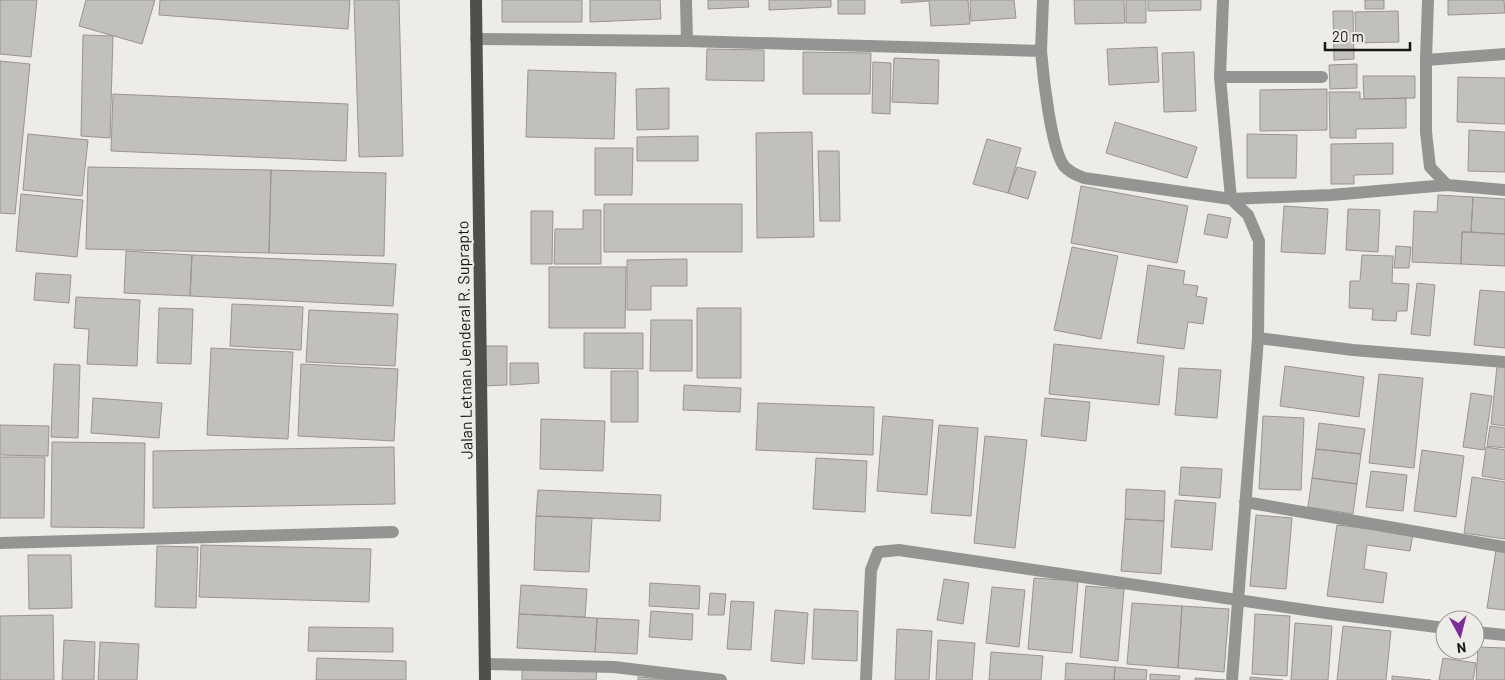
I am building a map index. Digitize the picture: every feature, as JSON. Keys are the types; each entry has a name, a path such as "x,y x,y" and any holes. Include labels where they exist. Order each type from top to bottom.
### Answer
{"main road":[{"name":"Jalan Letnan Jenderal R. Suprapto","path":"476,0 485,680"}],"street":[{"path":"686,0 687,41"},
{"path":"1043,0 1041,51 1044,78 1057,152 1064,166 1071,173 1084,178 1231,199 1331,195 1447,185 1505,190"},
{"path":"1223,0 1220,77 1231,199 1248,215 1259,241 1258,338 1232,680"},
{"path":"1428,0 1426,132 1430,167 1447,185"},
{"path":"476,39 687,41 1041,51"},
{"path":"1426,60 1505,54"},
{"path":"1220,77 1322,77"},
{"path":"1258,338 1353,350 1505,362"},
{"path":"1245,502 1505,547"},
{"path":"0,543 394,532"},
{"path":"866,680 871,570 878,552 882,551 898,550 1326,613 1435,627"},
{"path":"1485,633 1505,635"},
{"path":"485,664 614,667 721,680"}],"building":[{"path":"0,0 37,0 31,57 0,54"},
{"path":"86,0 155,0 142,44 79,26"},
{"path":"160,0 350,0 348,29 159,15"},
{"path":"354,0 399,0 403,156 359,157"},
{"path":"502,0 582,0 582,22 502,22"},
{"path":"590,0 660,0 661,19 590,22"},
{"path":"708,0 748,0 749,7 708,9"},
{"path":"769,0 831,0 831,7 769,10"},
{"path":"838,0 865,0 865,14 838,14"},
{"path":"901,0 968,0 970,24 931,26 929,1 901,3"},
{"path":"970,0 1014,0 1016,18 971,21"},
{"path":"1074,0 1124,0 1125,23 1075,24"},
{"path":"1126,0 1146,0 1146,23 1126,23"},
{"path":"1148,0 1201,0 1201,10 1148,11"},
{"path":"1365,0 1384,0 1384,9 1365,9"},
{"path":"1448,0 1504,0 1505,13 1448,15"},
{"path":"1333,11 1353,11 1354,59 1334,60"},
{"path":"1398,11 1399,42 1356,43 1355,12"},
{"path":"83,35 113,36 110,138 81,136"},
{"path":"1157,47 1159,82 1109,85 1107,49"},
{"path":"707,49 764,50 764,81 706,80"},
{"path":"803,52 871,53 870,94 803,94"},
{"path":"1194,52 1196,111 1164,112 1162,53"},
{"path":"894,58 939,60 938,104 892,102"},
{"path":"0,61 30,64 15,214 0,213"},
{"path":"873,62 891,63 890,114 872,113"},
{"path":"1357,64 1357,88 1330,89 1329,65"},
{"path":"528,70 616,73 614,139 526,137"},
{"path":"1363,76 1415,76 1415,98 1364,99"},
{"path":"1458,77 1505,78 1505,124 1457,122"},
{"path":"669,88 669,129 637,130 636,89"},
{"path":"1327,89 1327,130 1260,131 1260,90"},
{"path":"1329,92 1360,92 1360,99 1406,98 1406,128 1356,129 1356,138 1330,138"},
{"path":"113,94 348,104 346,161 111,151"},
{"path":"1115,122 1197,147 1187,178 1106,153"},
{"path":"1469,130 1505,132 1505,172 1468,171"},
{"path":"812,132 814,237 757,238 756,133"},
{"path":"28,134 88,140 82,196 23,190"},
{"path":"1247,134 1297,135 1296,178 1247,178"},
{"path":"698,136 698,161 637,161 637,137"},
{"path":"987,139 1021,148 1008,193 973,184"},
{"path":"1393,143 1393,174 1354,175 1354,184 1331,184 1331,144"},
{"path":"595,148 633,148 632,195 595,195"},
{"path":"818,151 839,151 840,221 820,221"},
{"path":"88,167 271,170 269,253 86,249"},
{"path":"1017,167 1036,172 1028,199 1008,193"},
{"path":"271,170 386,173 384,256 269,253"},
{"path":"1081,186 1188,206 1177,263 1071,243"},
{"path":"21,194 83,200 77,257 16,251"},
{"path":"1438,195 1473,197 1471,232 1462,232 1461,264 1412,262 1414,211 1437,212"},
{"path":"1473,197 1505,199 1505,234 1471,232"},
{"path":"604,204 742,204 742,252 604,252"},
{"path":"1284,206 1328,209 1325,254 1281,252"},
{"path":"1348,209 1380,210 1378,252 1346,250"},
{"path":"583,210 601,210 601,264 554,264 555,229 583,229"},
{"path":"531,211 553,211 552,264 531,264"},
{"path":"1208,214 1231,218 1227,238 1204,234"},
{"path":"1462,232 1505,234 1505,266 1461,264"},
{"path":"1396,246 1411,247 1409,268 1394,268"},
{"path":"1072,247 1118,256 1101,339 1054,330"},
{"path":"126,251 192,255 190,296 124,293"},
{"path":"192,255 396,264 393,306 190,296"},
{"path":"1362,255 1393,256 1392,283 1409,284 1407,311 1397,311 1396,321 1372,320 1373,309 1349,308 1350,281 1360,281"},
{"path":"687,259 687,286 651,286 651,310 627,310 627,260"},
{"path":"1148,265 1185,271 1183,284 1198,286 1196,296 1207,298 1203,324 1188,322 1184,349 1137,343"},
{"path":"549,267 626,267 625,328 549,328"},
{"path":"36,273 71,275 69,303 34,300"},
{"path":"1417,283 1435,285 1430,336 1411,334"},
{"path":"1480,290 1505,292 1505,348 1474,345"},
{"path":"76,297 140,300 137,366 87,364 89,329 74,328"},
{"path":"232,304 303,307 301,350 230,346"},
{"path":"159,308 193,309 191,364 157,363"},
{"path":"697,308 741,308 741,378 697,378"},
{"path":"309,310 398,314 395,366 306,362"},
{"path":"651,320 692,320 692,371 650,371"},
{"path":"584,333 643,333 643,369 584,368"},
{"path":"1054,344 1164,356 1159,405 1049,394"},
{"path":"482,346 507,346 507,385 483,386"},
{"path":"211,348 293,352 288,439 207,435"},
{"path":"510,363 538,363 539,383 510,385"},
{"path":"54,364 80,365 78,438 51,437"},
{"path":"301,364 398,369 394,441 298,436"},
{"path":"1285,366 1364,377 1359,417 1280,406"},
{"path":"1497,366 1505,367 1505,426 1491,424"},
{"path":"1179,368 1221,370 1217,418 1175,415"},
{"path":"611,371 638,371 638,422 611,422"},
{"path":"1379,374 1423,378 1414,468 1369,463"},
{"path":"684,385 741,388 740,412 683,410"},
{"path":"1471,393 1492,396 1484,450 1463,447"},
{"path":"93,398 162,403 159,438 91,433"},
{"path":"1045,398 1090,402 1086,441 1041,436"},
{"path":"758,403 874,407 873,455 756,450"},
{"path":"883,416 933,420 927,495 877,491"},
{"path":"1263,416 1304,418 1301,490 1259,489"},
{"path":"541,419 605,421 603,471 540,469"},
{"path":"1319,423 1365,429 1361,454 1316,449"},
{"path":"0,425 49,426 48,456 0,455"},
{"path":"939,425 978,428 971,516 931,513"},
{"path":"1490,426 1505,428 1505,448 1487,446"},
{"path":"985,436 1027,440 1015,548 974,543"},
{"path":"52,442 145,443 144,528 51,527"},
{"path":"394,447 395,504 153,508 153,451"},
{"path":"1486,447 1505,450 1505,480 1482,476"},
{"path":"1316,449 1361,454 1357,484 1312,478"},
{"path":"1422,450 1464,456 1456,517 1414,511"},
{"path":"0,457 45,457 44,518 0,518"},
{"path":"816,458 867,461 865,512 813,509"},
{"path":"1181,467 1222,469 1220,498 1179,495"},
{"path":"1371,471 1407,475 1403,511 1366,507"},
{"path":"1472,477 1505,482 1505,539 1464,533"},
{"path":"1312,478 1357,484 1353,514 1308,507"},
{"path":"1126,489 1165,491 1164,521 1125,519"},
{"path":"538,490 661,495 660,521 536,516"},
{"path":"1175,500 1216,503 1212,550 1171,547"},
{"path":"1256,515 1292,518 1286,589 1250,586"},
{"path":"536,516 592,518 589,572 534,570"},
{"path":"1125,519 1164,521 1161,574 1121,571"},
{"path":"1337,525 1413,534 1410,551 1367,545 1364,569 1387,573 1383,603 1327,596"},
{"path":"201,545 371,549 369,602 199,597"},
{"path":"157,546 198,547 196,608 155,607"},
{"path":"1496,550 1505,551 1505,610 1487,608"},
{"path":"28,555 71,555 72,608 29,609"},
{"path":"1034,578 1078,581 1072,653 1028,649"},
{"path":"944,579 969,583 963,624 937,620"},
{"path":"650,583 700,586 699,609 649,606"},
{"path":"521,585 587,589 585,617 519,614"},
{"path":"1086,586 1124,589 1118,661 1080,657"},
{"path":"992,587 1025,590 1019,647 986,643"},
{"path":"710,593 726,594 724,615 708,615"},
{"path":"731,601 754,602 751,650 727,649"},
{"path":"1132,603 1182,606 1178,668 1127,664"},
{"path":"1182,606 1229,609 1224,672 1178,668"},
{"path":"814,609 858,611 857,661 812,659"},
{"path":"775,610 808,613 804,664 771,661"},
{"path":"651,611 693,614 692,640 649,637"},
{"path":"519,614 597,618 595,652 517,648"},
{"path":"1255,614 1290,616 1287,676 1252,674"},
{"path":"53,615 54,680 0,680 0,616"},
{"path":"597,618 639,620 637,654 595,652"},
{"path":"1295,623 1332,626 1328,680 1291,680"},
{"path":"1343,626 1391,631 1386,680 1337,680"},
{"path":"309,627 393,628 393,652 308,651"},
{"path":"897,629 932,631 929,680 895,680"},
{"path":"64,640 95,642 94,680 62,680"},
{"path":"938,640 975,643 972,680 936,680"},
{"path":"100,642 139,644 137,680 98,680"},
{"path":"1485,647 1505,648 1505,680 1476,680 1477,660 1485,660"},
{"path":"991,652 1043,656 1041,680 989,680"},
{"path":"317,658 406,661 406,680 316,680"},
{"path":"1443,660 1476,663 1473,680 1439,680"},
{"path":"1066,663 1115,667 1114,680 1065,680"},
{"path":"522,667 597,670 596,680 522,680"},
{"path":"1115,667 1147,670 1146,680 1114,680"},
{"path":"1150,674 1180,676 1179,680 1150,680"},
{"path":"1392,676 1431,680 1392,680"},
{"path":"638,677 678,680 638,680"},
{"path":"1250,677 1283,680 1250,680"},
{"path":"1195,678 1225,680 1195,680"}]}
